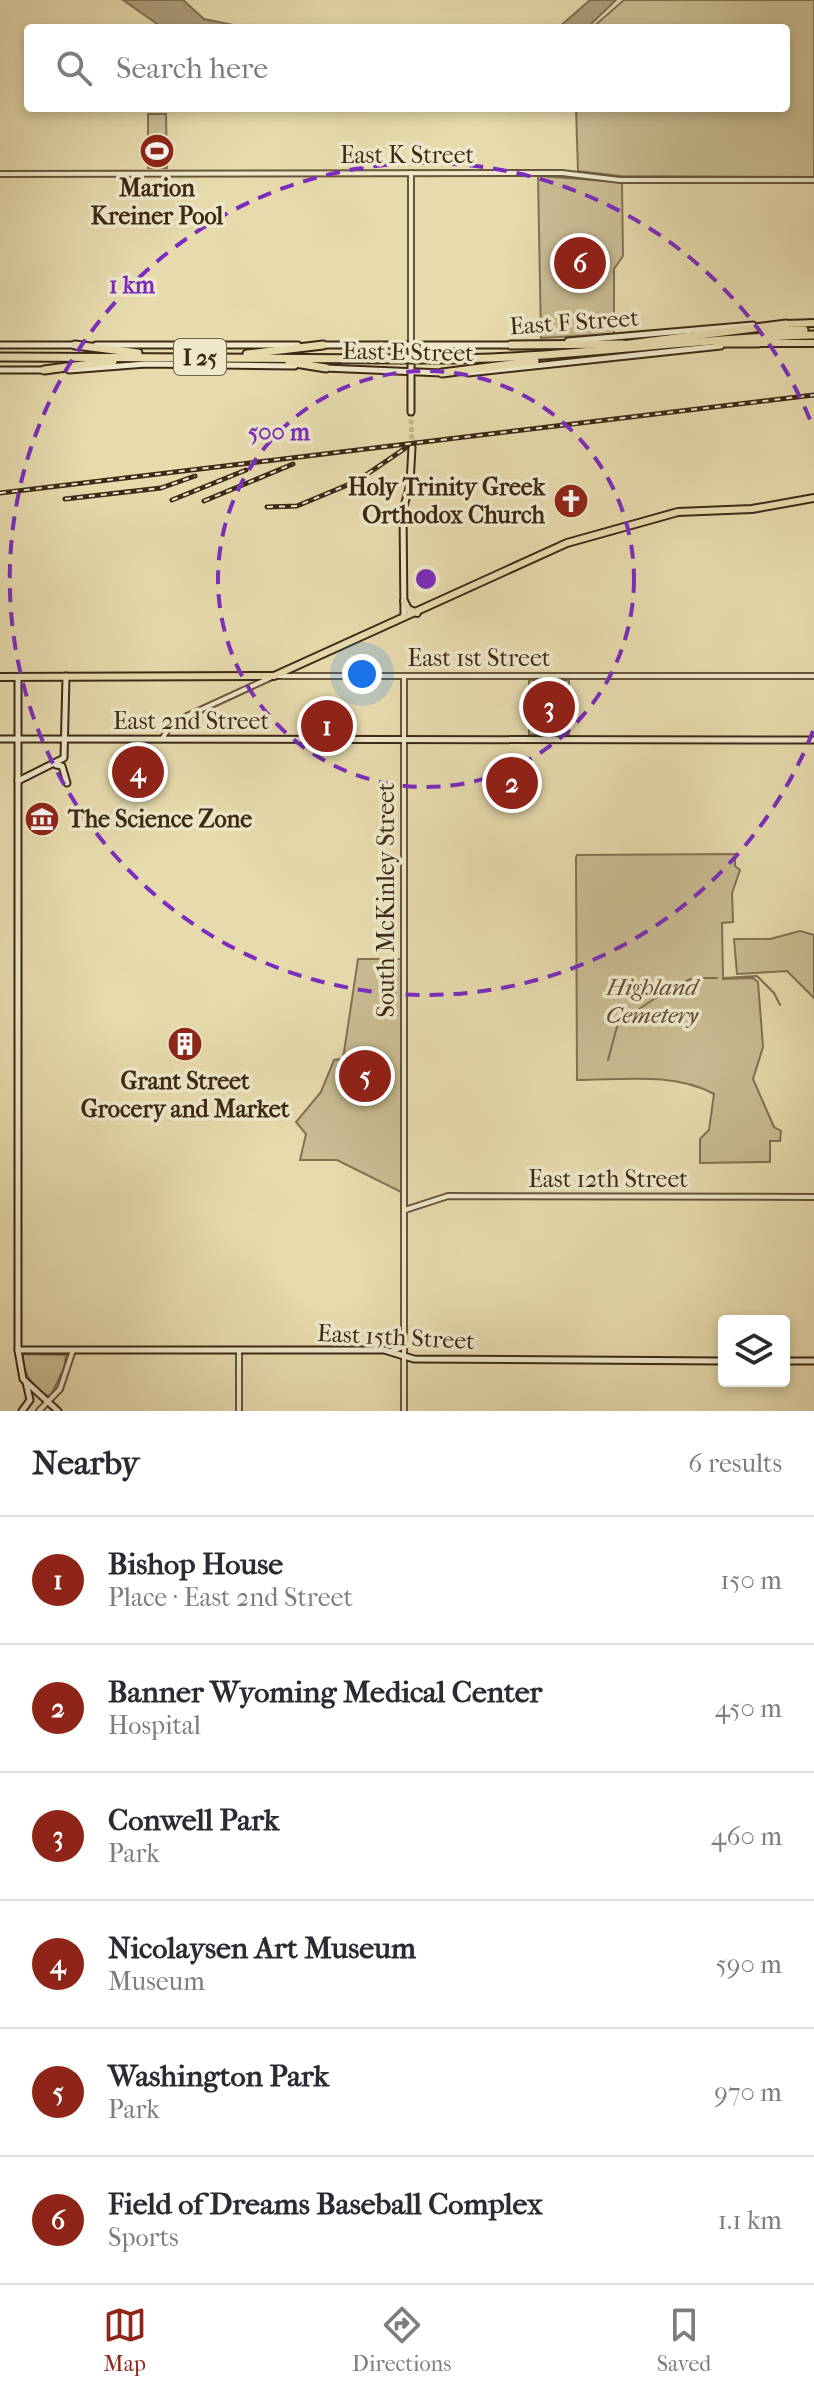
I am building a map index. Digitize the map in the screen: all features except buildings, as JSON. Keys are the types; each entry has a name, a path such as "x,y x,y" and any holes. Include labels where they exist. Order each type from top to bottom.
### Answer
{"highway":[{"path":"706,334 786,324"},
{"name":"I 25","path":"421,357 531,353 706,334 814,333"},
{"name":"I 25","path":"0,355 421,357 581,353 814,333"},
{"path":"685,343 758,343"},
{"path":"511,345 629,344"},
{"path":"75,345 140,355"},
{"path":"247,356 323,345"},
{"path":"442,373 581,353"},
{"path":"44,370 140,355"},
{"path":"247,356 326,368"}],"main road":[{"name":"East F Street","path":"0,345 511,345 814,323"},
{"name":"East E Street","path":"0,370 146,364 442,373 498,371 630,354 758,343 814,343"},
{"path":"411,346 411,412"},
{"path":"404,618 403,510 410,484 412,447"},
{"path":"274,676 578,540 678,512 752,509 814,498"},
{"path":"404,601 408,609 417,613"},
{"path":"297,664 298,676"},
{"path":"18,781 64,759 67,748 66,676"},
{"name":"East 1st Street","path":"0,677 274,676"},
{"path":"18,677 18,1350 19,1366 30,1400 22,1411"},
{"name":"East 2nd Street","path":"0,739 814,740"},
{"path":"51,764 62,766 67,783"},
{"path":"392,1351 404,1346"},
{"name":"East 15th Street","path":"18,1350 392,1351 404,1358 718,1361"},
{"path":"790,1361 814,1361"},
{"path":"25,1381 58,1411"}],"street":[{"path":"411,173 411,346"},
{"name":"East K Street","path":"0,174 562,173 626,180 814,180"},
{"path":"162,739 172,723 274,676"},
{"name":"East 1st Street","path":"274,676 814,676"},
{"name":"South McKinley Street","path":"404,676 404,1411"},
{"name":"East 12th Street","path":"405,1210 448,1196 814,1197"},
{"path":"405,1221 418,1205"},
{"path":"39,1411 60,1389 73,1350"},
{"path":"239,1350 239,1411"}],"green space":[{"path":"624,0 814,0 814,177 620,176 578,171 576,112 790,112 790,24 597,24"},
{"name":"Marion Kreiner Pool","path":"148,114 166,114 167,168 148,168"},
{"path":"538,176 622,182 623,256 614,269 614,334 541,338"},
{"path":"529,680 569,680 569,735 529,735"},
{"name":"Highland Cemetery","path":"735,854 735,866 740,870 732,893 733,922 722,923 723,979 753,978 758,982 763,1047 753,1079 774,1127 781,1131 780,1141 770,1141 770,1162 700,1163 700,1139 709,1130 714,1094 698,1087 664,1080 577,1080 576,858 577,855"},
{"path":"800,931 814,935 814,998 787,971 737,974 734,939 770,939"},
{"path":"358,959 404,959 401,1192 337,1160 300,1160 306,1134 296,1122 321,1092 334,1060 343,1059"},
{"path":"23,1354 66,1355 64,1368 51,1395 46,1396 29,1378"}],"shaded area":[{"path":"123,0 183,0 204,19 228,24 157,24"},
{"path":"590,0 616,0 591,24 563,24"}],"waterway":[{"path":"724,978 757,976 774,993 780,1005"},
{"path":"698,978 717,978"},
{"path":"633,1013 674,986 691,979"},
{"path":"608,1060 618,1023 628,1016"}],"tunnel":[{"path":"411,412 412,447"}],"railway":[{"path":"0,493 814,395"},
{"path":"267,507 297,506 357,481 407,447"},
{"path":"204,501 293,464"},
{"path":"172,500 246,470"},
{"path":"65,499 161,488 195,476"}],"place":[{"name":"Marion Kreiner Pool","path":"157,151"},
{"name":"Field of Dreams Baseball Complex","path":"580,263"},
{"name":"Holy Trinity Greek Orthodox Church","path":"571,501"},
{"name":"Conwell Park","path":"549,707"},
{"name":"Bishop House","path":"327,726"},
{"name":"Nicolaysen Art Museum","path":"138,772"},
{"name":"Banner Wyoming Medical Center","path":"512,783"},
{"name":"The Science Zone","path":"42,819"},
{"name":"Grant Street Grocery and Market","path":"185,1044"},
{"name":"Washington Park","path":"365,1076"}]}
